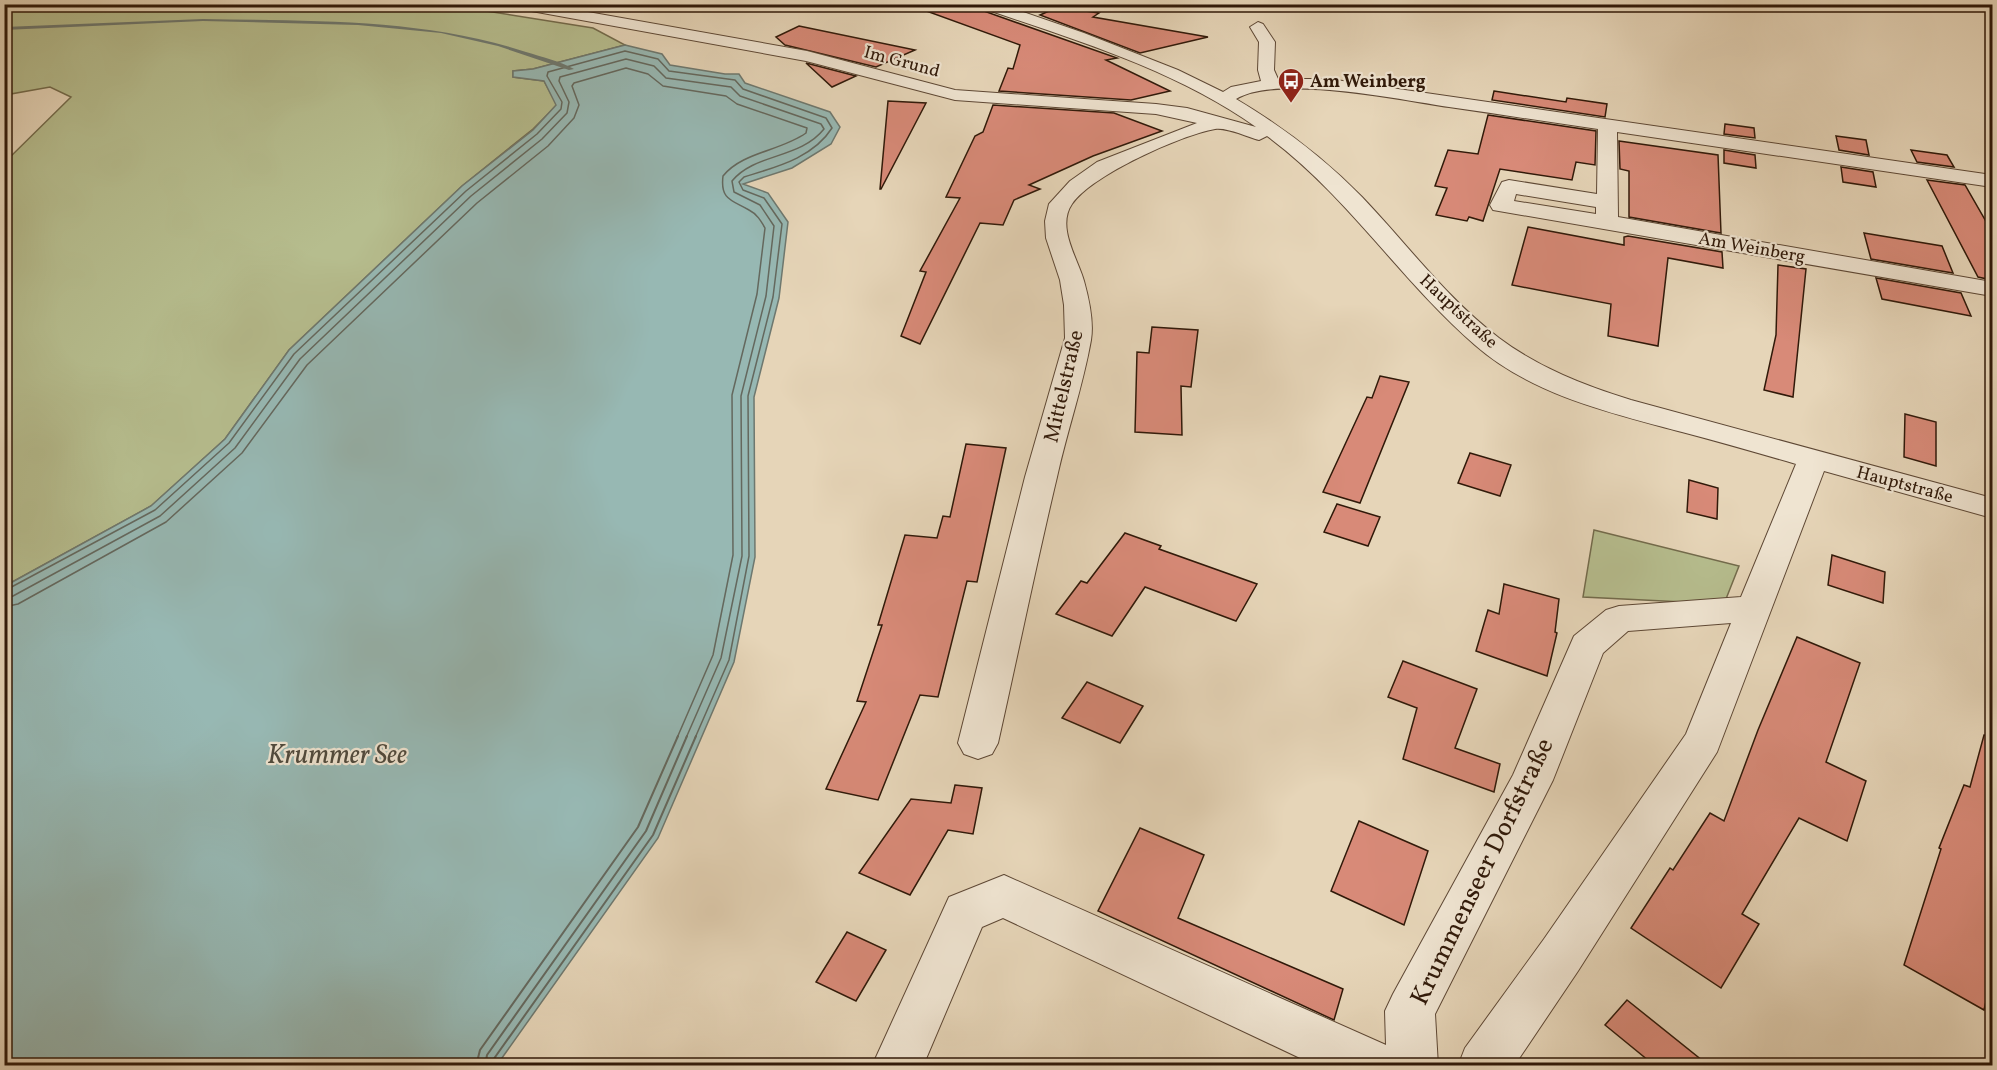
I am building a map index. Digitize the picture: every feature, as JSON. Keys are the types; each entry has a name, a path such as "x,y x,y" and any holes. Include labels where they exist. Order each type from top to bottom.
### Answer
{"street":[{"name":"Im Grund","path":"515,4 807,56 955,95 1156,109 1221,110"},
{"name":"Hauptstraße","path":"984,4 1139,60 1221,110 1282,119 1303,153 1337,183 1418,273 1486,341 1531,370 1605,402 1992,508"},
{"path":"1258,27 1267,42 1264,86"},
{"path":"1221,110 1237,91 1264,86 1329,84 1992,181"},
{"path":"1264,86 1277,97 1282,119"},
{"name":"Mittelstraße","path":"978,743 1041,477 1078,338 1077,305 1072,280 1057,238 1056,221 1060,204 1077,185 1104,166 1168,139 1221,110"},
{"name":"Am Weinberg","path":"1608,124 1607,212 1992,289"},
{"path":"1483,1065 1561,955 1703,741 1813,459"},
{"name":"Krummenseer Dorfstraße","path":"1412,1065 1410,1011 1532,780 1587,646 1619,619 1755,609"},
{"path":"897,1065 965,912 1004,896 1375,1065"}],"green space":[{"path":"442,4 593,28 625,45 533,69 513,71 513,77 544,81 557,105 533,129 462,186 289,350 225,439 151,506 5,586 5,162 71,97 50,87 5,95 5,5"},
{"path":"1594,530 1739,566 1724,604 1583,597"}],"water":[{"name":"Krummer See","path":"625,45 662,54 670,65 725,74 739,74 745,83 830,112 840,127 831,144 792,168 743,184 768,193 788,222 779,298 754,397 755,557 734,662 658,838 497,1065 5,1065 5,586 151,506 225,439 289,350 462,186 533,130 556,105 544,81 513,77 513,71 533,69"}],"building":[{"path":"918,4 975,4 978,9 1117,58 1106,60 1170,91 1131,100 999,91 1008,68 1013,69 1020,45 918,8"},
{"path":"1058,7 1099,13 1093,17 1208,37 1140,53 1040,15"},
{"path":"799,26 915,50 876,67 785,45 776,37"},
{"path":"806,63 856,76 832,87"},
{"path":"1494,91 1566,102 1567,98 1607,104 1605,117 1492,100"},
{"path":"888,101 926,103 880,189"},
{"path":"993,105 1114,113 1162,131 1093,156 1029,185 1040,189 1014,200 1003,225 980,223 920,344 901,336 926,272 920,271 960,198 946,197 975,136 983,132"},
{"path":"1488,115 1596,131 1595,165 1576,162 1572,180 1500,169 1483,221 1469,217 1467,221 1436,215 1447,188 1435,186 1448,150 1478,154"},
{"path":"1725,124 1754,128 1755,138 1724,134"},
{"path":"1836,136 1866,140 1869,155 1839,150"},
{"path":"1619,141 1718,155 1721,233 1629,217 1629,171 1620,169"},
{"path":"1724,150 1755,155 1756,168 1724,163"},
{"path":"1911,150 1947,155 1954,167 1917,162"},
{"path":"1841,167 1873,172 1876,187 1843,182"},
{"path":"1927,180 1965,185 1992,232 1992,280 1978,277"},
{"path":"1528,227 1624,245 1624,237 1628,236 1722,252 1723,268 1668,258 1658,346 1608,336 1611,304 1512,285"},
{"path":"1864,233 1942,246 1953,273 1871,259"},
{"path":"1778,265 1806,269 1793,397 1764,390 1776,335"},
{"path":"1876,278 1961,293 1971,316 1882,299"},
{"path":"1152,327 1198,330 1191,387 1181,386 1182,435 1135,432 1137,352 1149,353"},
{"path":"1380,376 1409,382 1360,503 1323,492 1367,397 1372,398"},
{"path":"1905,414 1936,422 1936,466 1904,457"},
{"path":"966,444 1006,448 977,582 967,581 938,697 920,695 878,800 826,789 866,702 857,701 882,625 878,625 905,535 937,538 943,516 950,517"},
{"path":"1470,453 1511,465 1500,496 1458,483"},
{"path":"1689,480 1718,488 1717,519 1687,512"},
{"path":"1337,504 1380,517 1368,546 1324,532"},
{"path":"1125,533 1161,546 1159,549 1257,584 1236,621 1145,587 1112,636 1056,614 1081,581 1087,583"},
{"path":"1832,555 1885,572 1883,603 1828,585"},
{"path":"1504,584 1559,599 1555,632 1557,633 1547,676 1476,651 1488,610 1499,614"},
{"path":"1797,637 1860,663 1826,762 1866,781 1847,841 1799,818 1742,914 1759,924 1721,988 1631,928 1670,868 1673,870 1710,813 1724,821 1758,730"},
{"path":"1403,661 1477,689 1455,748 1500,764 1494,792 1403,759 1417,708 1388,697"},
{"path":"1087,682 1143,706 1120,743 1062,718"},
{"path":"1984,735 1992,736 1992,976 1984,1010 1904,965 1941,849 1939,848 1964,785 1970,787"},
{"path":"955,785 982,788 973,834 948,830 910,895 859,873 911,799 951,803"},
{"path":"1359,821 1428,851 1404,925 1331,891"},
{"path":"1140,828 1204,855 1178,918 1343,989 1334,1020 1098,911"},
{"path":"847,932 886,950 856,1001 816,982"},
{"path":"1627,1000 1708,1065 1654,1065 1605,1025"}],"waterway":[{"path":"4,29 203,20 358,24 441,32 499,45 571,69"}],"place":[{"name":"Am Weinberg","path":"1291,104"}]}
